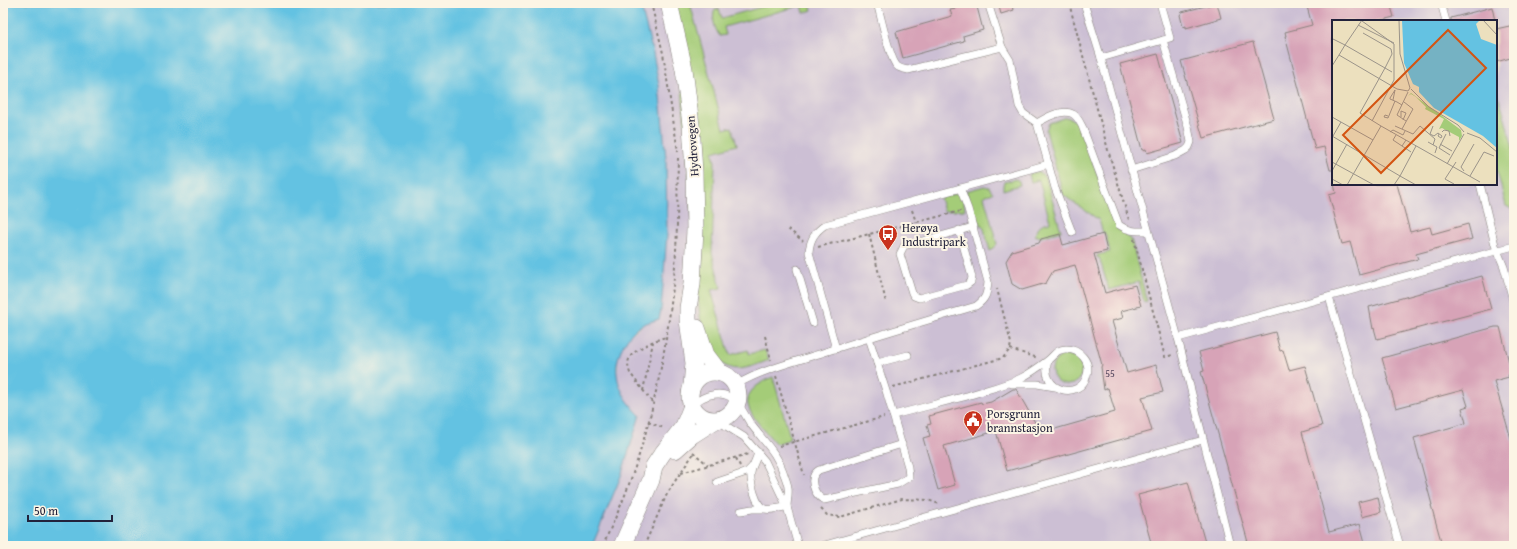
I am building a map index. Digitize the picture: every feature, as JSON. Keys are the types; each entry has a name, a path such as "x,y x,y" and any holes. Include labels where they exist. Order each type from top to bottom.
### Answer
{"street":[{"name":"Hydrovegen","path":"669,3 684,69 691,125 695,190 695,230 691,291 688,308 688,320 694,363 690,400 692,406"},
{"name":"Hydrovegen","path":"691,291 695,306 698,332 702,345 711,362 719,372 732,379 736,385"},
{"path":"692,386 696,379 703,374 719,372"},
{"path":"651,480 683,442 716,421 726,418 734,411 738,403 739,394 736,385"},
{"path":"692,406 700,417 716,421"},
{"path":"622,546 651,480 654,466 684,426 692,406"}],"lane":[{"path":"877,3 892,55 896,65 900,68 908,70 1002,47"},
{"path":"988,3 1002,47 1012,65 1015,92 1019,106 1023,113 1037,123 1055,188 1072,232"},
{"path":"1084,3 1101,58 1178,338 1230,546"},
{"path":"1101,58 1170,38 1160,3"},
{"path":"1441,3 1446,20"},
{"path":"1131,170 1175,156 1186,150 1191,142 1163,40"},
{"path":"1037,123 1049,117 1066,112 1076,117 1082,126 1119,225 1132,231 1148,231"},
{"path":"836,349 809,252 810,245 815,234 825,225 1049,164"},
{"path":"1480,185 1497,251 1504,267 1514,304"},
{"path":"736,385 743,380 774,368 976,306 983,301 987,294 988,282 968,209 960,188"},
{"path":"959,230 972,277 971,282 968,285 919,298 914,296 900,254 904,246 959,230 973,227"},
{"path":"1178,338 1514,246"},
{"path":"797,269 813,323"},
{"path":"1329,297 1400,546"},
{"path":"869,338 902,444 909,477 898,484 824,500 817,494 814,488 813,478 819,470 902,444"},
{"path":"1006,385 1033,384 1055,387 1063,390 1078,388 1087,376 1088,367 1086,360 1080,353 1074,350 1066,349 1059,350 1053,354 1046,366 1047,376 1055,387"},
{"path":"877,363 908,354"},
{"path":"893,415 1006,385 1031,373 1048,361"},
{"path":"692,406 705,397 720,394 730,397 738,403 751,424 777,457 788,488 787,507"},
{"path":"716,421 738,432 758,452 772,472 777,488 787,507 798,546"},
{"path":"821,546 1203,440"},
{"path":"717,482 746,472 756,461 758,452"},
{"path":"752,467 751,479 754,491 757,501 763,509"},
{"path":"742,512 752,509 787,507"}],"path":[{"path":"603,546 628,488 648,422 666,337 674,275 678,155 663,53 650,3"},
{"path":"1069,3 1165,357 1181,352"},
{"path":"908,202 916,222"},
{"path":"788,229 799,239 810,245 818,247 968,209"},
{"path":"869,234 886,302"},
{"path":"652,402 630,373 628,367 629,361 633,355 653,342 666,337"},
{"path":"643,391 653,342"},
{"path":"1010,349 1048,361"},
{"path":"777,446 893,415"},
{"path":"644,546 658,513 677,478 694,453"},
{"path":"677,478 681,473 749,454"}],"shaded area":[{"name":"Herøya Industripark","path":"640,3 1514,3 1514,546 592,546 621,476 630,405 621,391 617,376 618,359 621,348 629,336 644,324 658,319 661,310 667,234 666,158 653,53"}],"green space":[{"path":"675,3 690,3 724,129 732,127 737,145 713,152 715,162 712,253 721,288 711,290 730,355 748,350 749,354 765,350 769,360 754,366 739,369 727,367 717,360 710,350 701,325"},
{"path":"776,3 810,3 812,10 804,13 802,5 724,27 726,35 720,36 717,31 713,16 715,10 719,9 722,18"},
{"path":"1497,91 1514,151 1514,210 1506,206 1497,171"},
{"path":"1066,117 1072,119 1078,124 1119,230 1131,239 1147,301 1144,302 1139,282 1109,290 1099,257 1097,258 1097,255 1110,252 1105,233 1103,233 1099,220 1063,195 1046,130 1049,123"},
{"path":"1035,172 1041,173 1046,178 1061,231 1040,237 1035,235 1039,227 1042,224 1050,222 1039,180 1031,182 1029,174"},
{"path":"1016,179 1019,181 1020,185 1003,190 1004,182"},
{"path":"984,186 989,187 993,193 984,196 997,244 990,251 984,229 973,215 966,191"},
{"path":"962,192 965,209 944,211 940,198"},
{"path":"1067,355 1077,360 1082,370 1077,380 1067,385 1057,380 1052,370 1057,360"},
{"path":"773,377 790,437 788,440 776,444 753,417 749,408 748,400 751,392 759,385"}],"water":[{"path":"3,3 640,3 653,53 659,85 666,158 667,234 661,310 659,319 641,325 632,333 621,351 618,361 617,371 621,389 632,407 640,415 621,476 592,546 3,546"}],"building":[{"path":"954,3 976,3 983,30 963,36 964,41 903,58 896,32 952,16 950,10 956,9"},
{"path":"998,3 1012,3 1014,10 1001,14"},
{"path":"1217,3 1221,18 1186,28 1186,26 1183,27 1180,15 1182,12"},
{"path":"1306,3 1390,3 1394,17 1382,20 1332,20 1332,170 1330,170 1324,147 1315,149 1285,36 1285,32 1312,25"},
{"path":"1492,7 1495,20 1451,20 1451,18"},
{"path":"1514,25 1514,57 1497,62 1497,29"},
{"path":"1253,42 1274,119 1203,138 1181,61"},
{"path":"1158,54 1183,143 1147,153 1146,149 1142,150 1120,64"},
{"path":"1334,185 1397,185 1410,232 1430,227 1432,234 1468,224 1472,239 1416,254 1418,259 1359,275 1350,242 1342,244 1329,195 1336,193"},
{"path":"1060,234 1063,245 1103,234 1107,251 1094,254 1105,293 1135,285 1141,306 1121,311 1123,318 1112,321 1127,373 1156,365 1163,392 1142,397 1152,431 1007,471 996,431 944,446 955,485 938,490 923,438 930,436 927,425 931,424 929,416 981,402 982,404 991,402 1013,389 1016,389 1041,433 1115,412 1108,388 1104,390 1102,365 1075,265 1053,271 1046,283 1022,290 1012,284 1006,261 1012,251 1039,243 1041,239"},
{"path":"1482,276 1491,309 1377,339 1374,328 1373,329 1369,307"},
{"path":"1495,327 1500,327 1512,374 1508,375 1509,377 1494,381 1512,442 1514,441 1514,546 1444,546 1441,541 1431,505 1414,438 1466,423 1462,408 1468,406 1463,390 1396,408 1382,358"},
{"path":"1275,332 1280,351 1283,350 1289,370 1305,366 1322,426 1302,432 1329,532 1360,524 1366,546 1249,546 1201,372 1204,371 1199,352"},
{"path":"1188,482 1206,546 1152,546 1138,495"},
{"path":"1378,497 1381,512 1362,517 1358,502"}],"place":[{"name":"Herøya Industripark","path":"888,251"},
{"name":"Porsgrunn brannstasjon","path":"973,437"}]}
